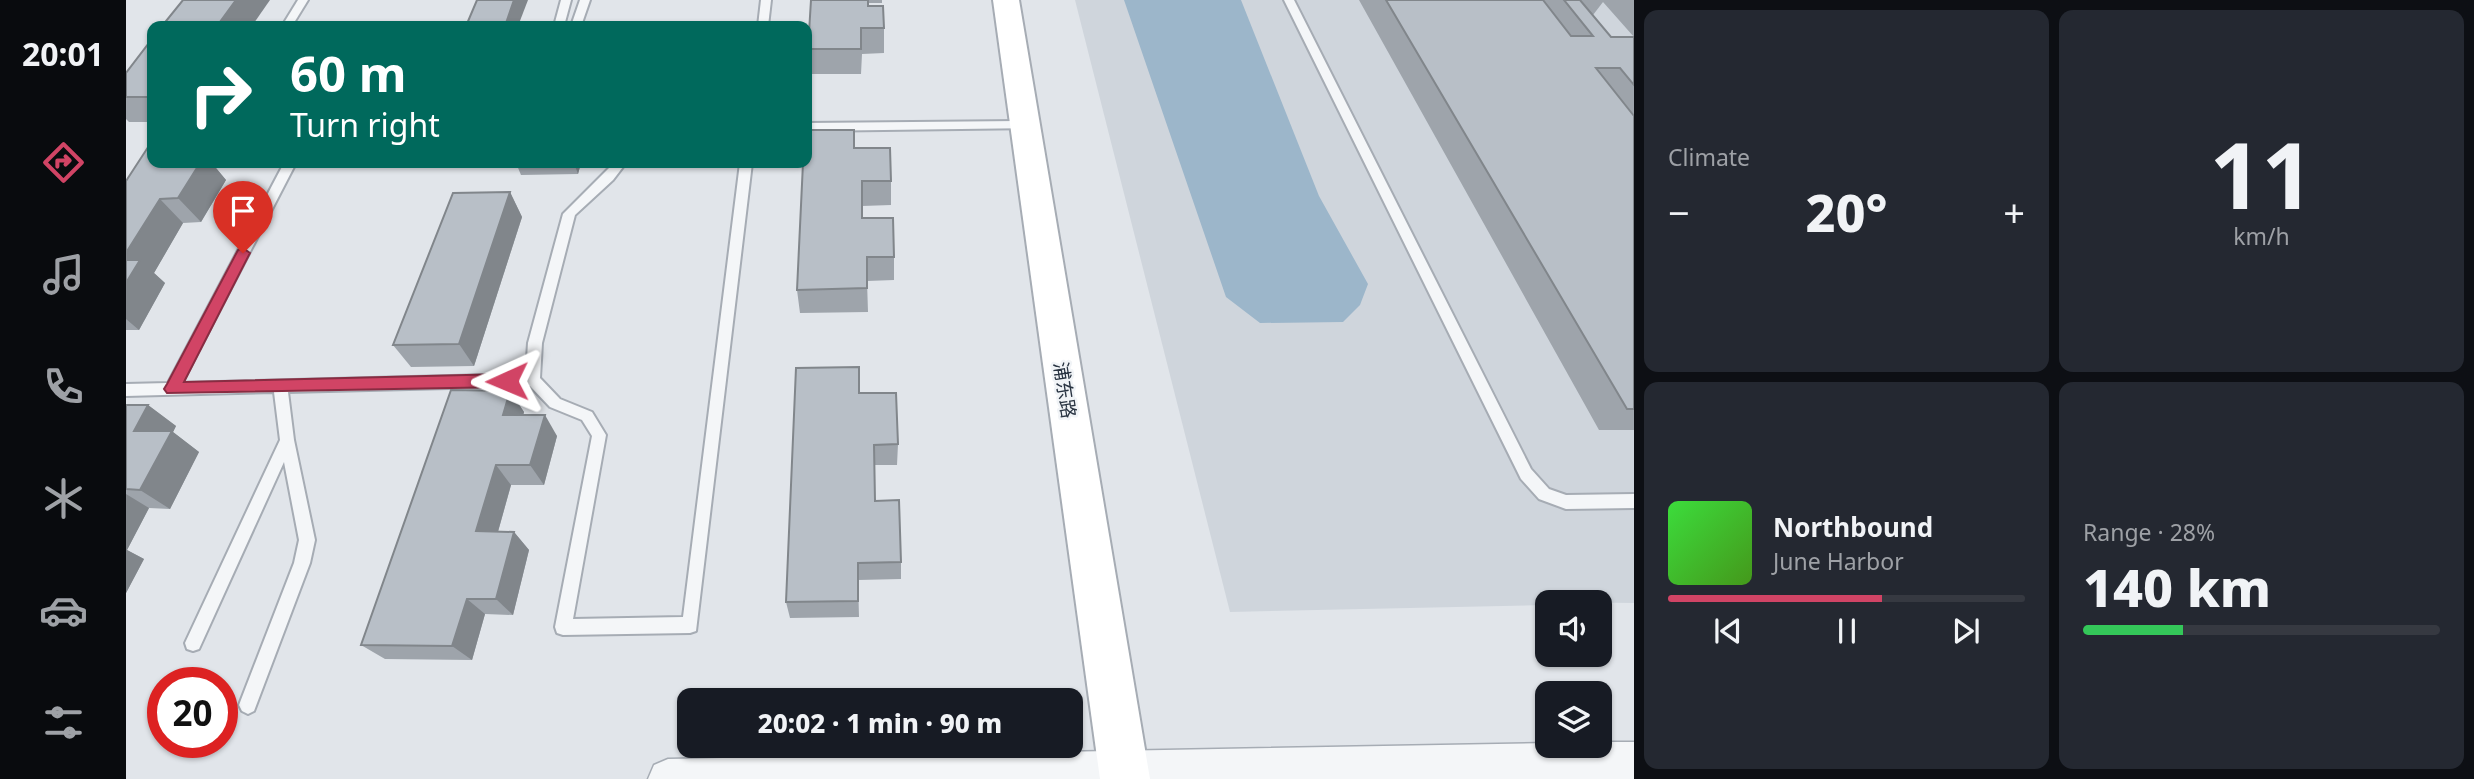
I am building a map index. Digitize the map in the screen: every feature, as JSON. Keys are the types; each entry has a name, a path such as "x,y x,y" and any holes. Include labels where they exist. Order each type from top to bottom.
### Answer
{"street":[{"name":"浦东路","path":"1006,0 1124,775"},
{"path":"668,779 1124,775 1634,761"}],"lane":[{"path":"290,21 303,0"},
{"path":"560,21 566,0"},
{"path":"578,21 585,0"},
{"path":"764,21 766,0"},
{"path":"1289,0 1526,474 1544,494 1566,502 1634,501"},
{"path":"812,127 1025,125"},
{"path":"172,389 287,168"},
{"path":"617,168 578,202 569,214 535,343 533,380 555,403 587,416 599,435 563,627 690,625 746,168"},
{"path":"126,390 533,380"},
{"path":"248,705 302,563 307,540 287,440 280,386"},
{"path":"193,643 287,440"}],"shaded area":[{"path":"1075,0 1634,0 1634,603 1612,603 1612,590 1535,590 1535,605 1230,612"}],"water":[{"path":"1124,0 1241,0 1319,196 1368,284 1360,305 1343,322 1260,323 1226,297"}],"building":[{"path":"183,0 236,0 221,21 166,21"},
{"path":"477,0 514,0 507,21 468,21"},
{"path":"811,0 868,0 868,6 883,6 884,28 861,28 861,49 812,49 812,21 810,21"},
{"path":"1386,0 1543,0 1571,36 1593,36 1564,0 1580,0 1611,37 1634,37 1634,85 1620,68 1596,68 1634,116 1634,409 1627,409"},
{"path":"147,46 147,97 126,97 126,73"},
{"path":"812,130 854,130 854,148 890,148 891,181 862,181 862,218 893,218 894,257 867,257 867,288 797,290 803,168 812,168"},
{"path":"147,149 147,168 197,168 178,198 160,199 126,253 126,181"},
{"path":"510,192 459,344 393,345 453,193"},
{"path":"126,260 140,260 126,283"},
{"path":"859,367 859,393 896,393 898,444 874,445 875,501 899,500 901,562 858,563 858,601 786,602 796,368"},
{"path":"451,390 510,391 503,415 545,415 530,465 496,465 476,531 514,532 496,599 467,599 452,646 361,645"},
{"path":"126,405 148,405 134,431 172,431 140,490 126,489"}],"route":[{"path":"243,253 172,389 507,381"}]}
